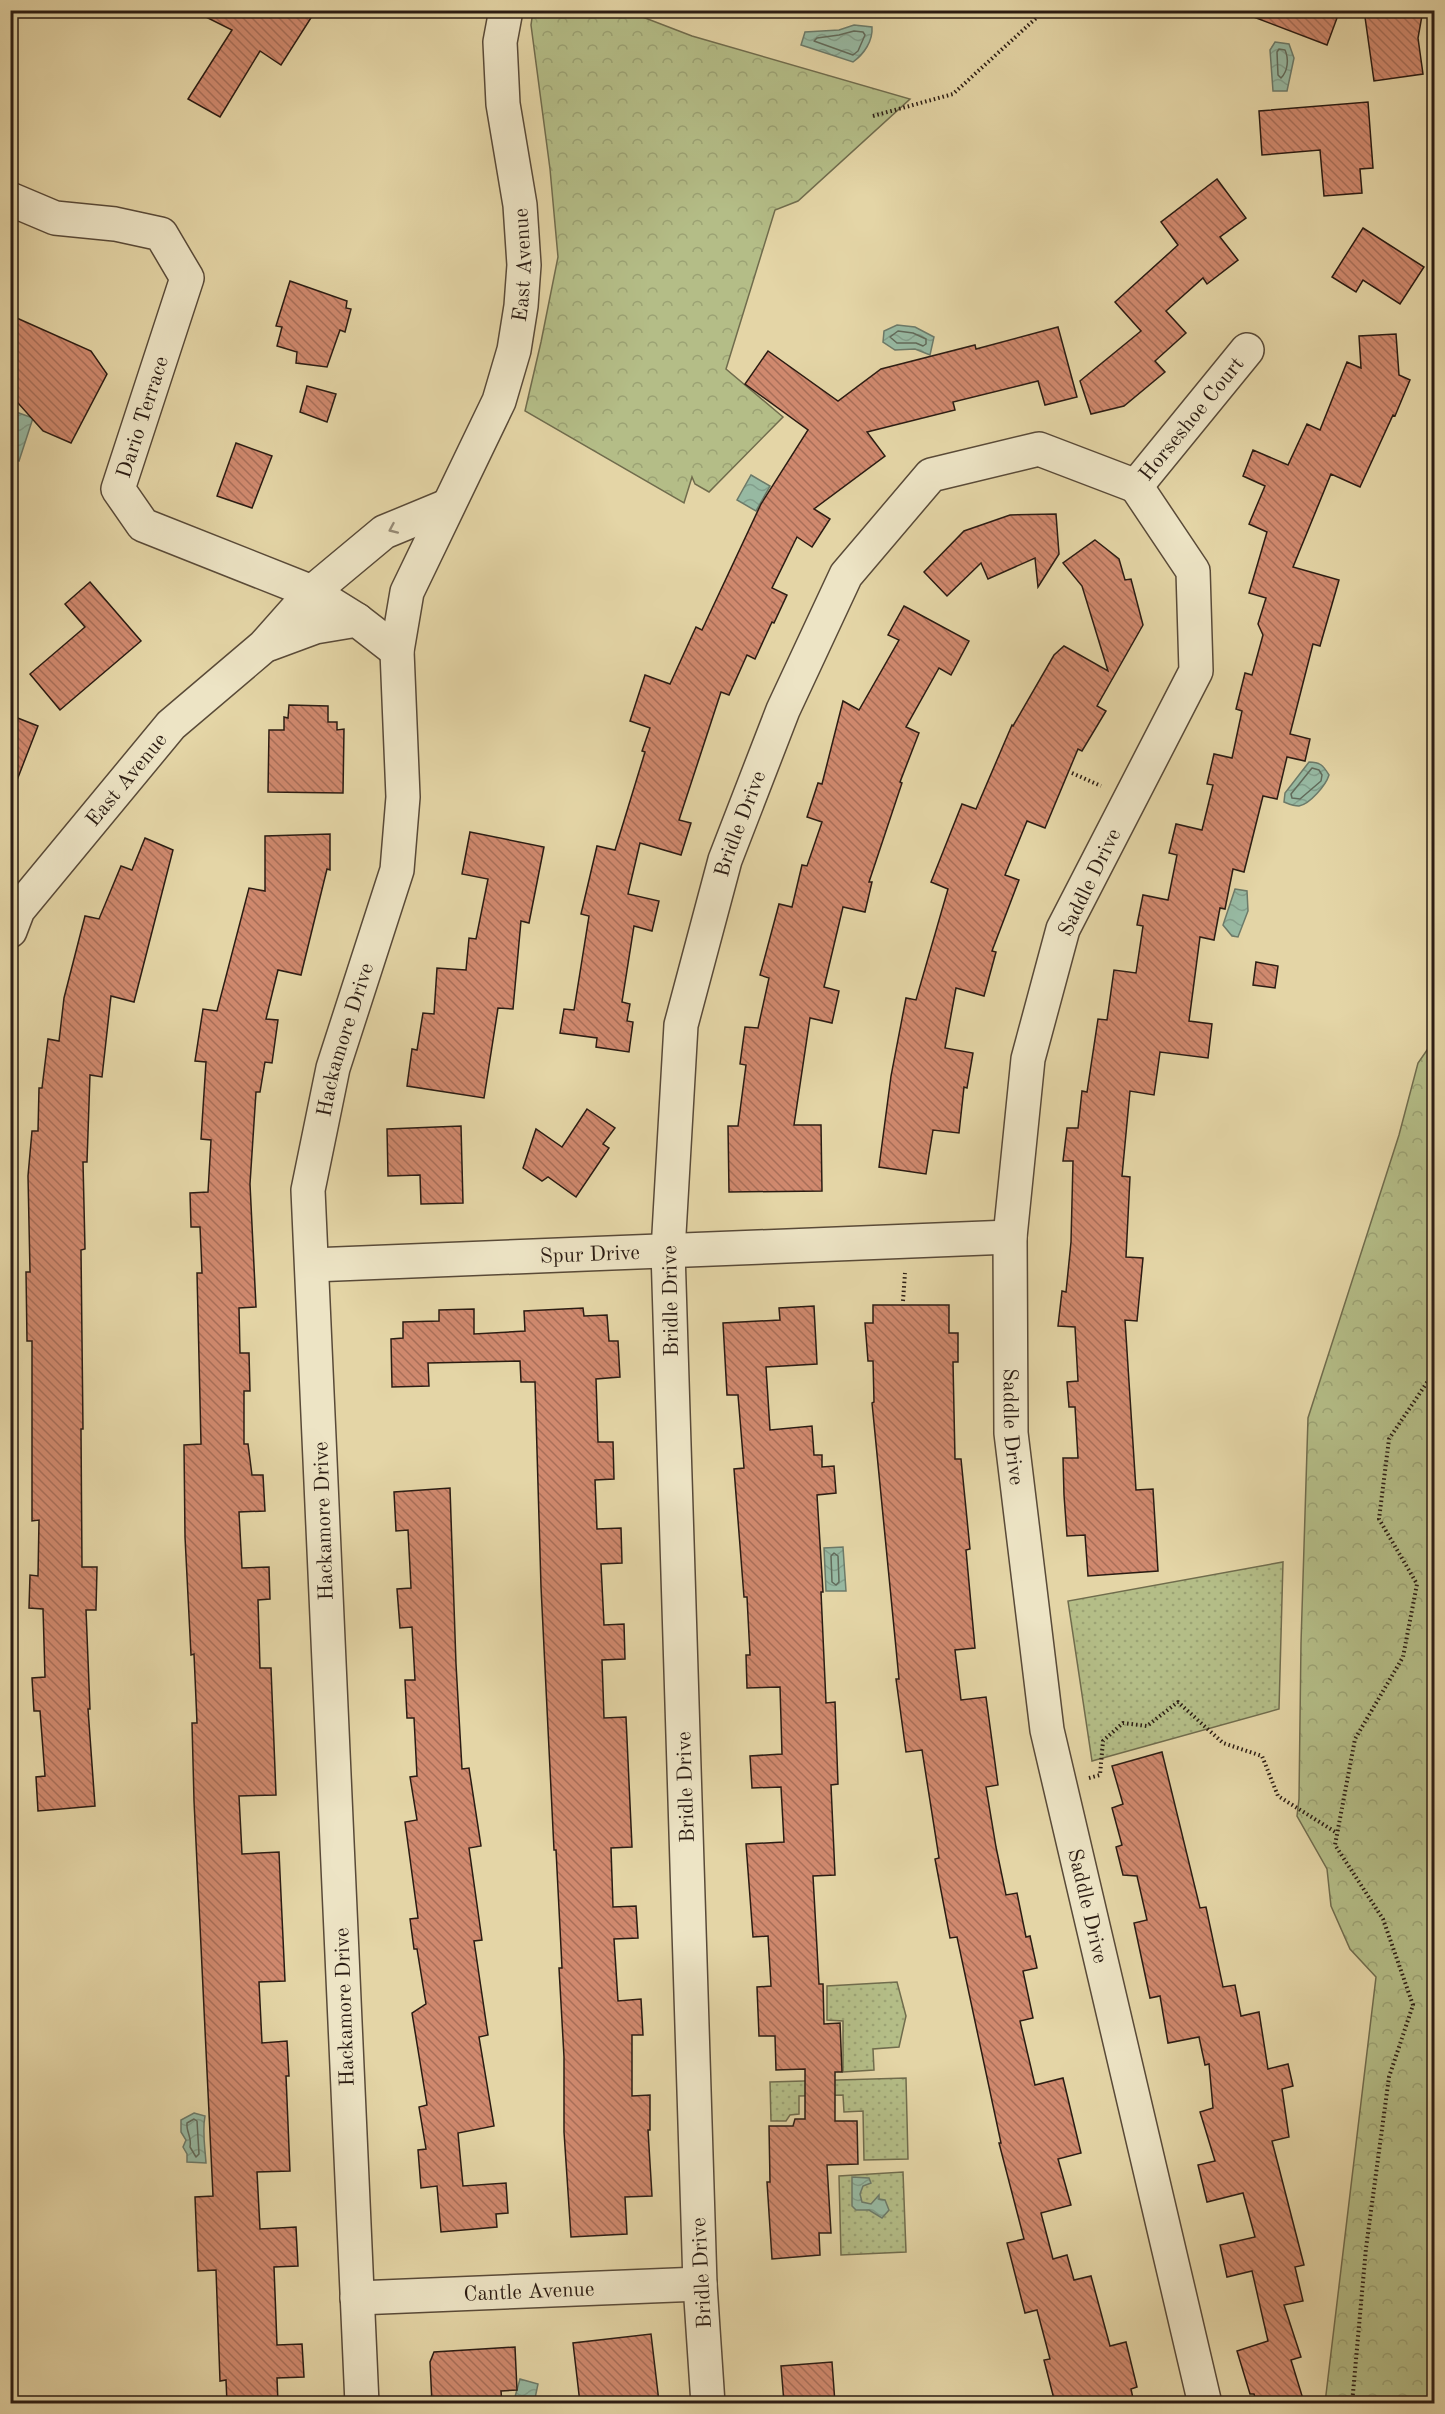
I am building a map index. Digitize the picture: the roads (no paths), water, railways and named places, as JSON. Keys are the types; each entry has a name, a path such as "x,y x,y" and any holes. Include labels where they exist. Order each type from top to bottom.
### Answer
{"street":[{"name":"East Avenue","path":"397,651 407,592 500,401 514,350 521,306 524,265 520,205 503,104 500,42 506,10"},
{"name":"Dario Terrace","path":"10,199 55,218 116,224 161,234 187,278 118,489 143,525 312,592 357,620"},
{"name":"Horseshoe Court","path":"1136,486 1247,350"},
{"name":"Bridle Drive","path":"708,2403 700,2284 668,1251 681,1025 724,860 783,710 846,575 931,475 1039,449 1136,486"},
{"name":"Saddle Drive","path":"1136,486 1193,571 1196,671 1063,928 1028,1059 1010,1237 1011,1433 1047,1730 1205,2403"},
{"name":"East Avenue","path":"13,916 171,725 264,646 312,592 384,532 447,507"},
{"name":"East Avenue","path":"264,646 315,627 357,620"},
{"path":"357,620 397,651"},
{"name":"Hackamore Drive","path":"362,2403 308,1190 333,1068 397,870 402,797 397,651"},
{"name":"Spur Drive","path":"312,1265 1010,1237"},
{"name":"Cantle Avenue","path":"357,2298 700,2284"}],"water":[{"path":"854,25 872,27 872,32 867,47 853,62 801,45 805,32 839,30"},
{"path":"1275,42 1289,44 1294,58 1287,91 1273,91 1270,50"},
{"path":"897,325 915,327 934,337 930,355 915,349 895,350 883,342 884,331"},
{"path":"16,412 33,418 19,461 11,458 11,426"},
{"path":"751,475 770,486 756,511 737,500"},
{"path":"1309,762 1319,763 1325,769 1329,775 1325,784 1313,798 1303,805 1295,806 1284,802 1285,793"},
{"path":"1235,889 1247,891 1248,911 1238,937 1232,936 1223,925"},
{"path":"843,1547 846,1591 826,1591 824,1548"},
{"path":"194,2113 205,2116 206,2163 187,2162 187,2154 183,2147 186,2140 181,2132 181,2120"},
{"path":"852,2177 869,2178 871,2183 863,2186 860,2194 862,2202 871,2204 879,2195 879,2199 885,2200 889,2210 882,2218 869,2210 856,2210 852,2206"},
{"path":"520,2379 538,2384 534,2403 513,2404"}]}
